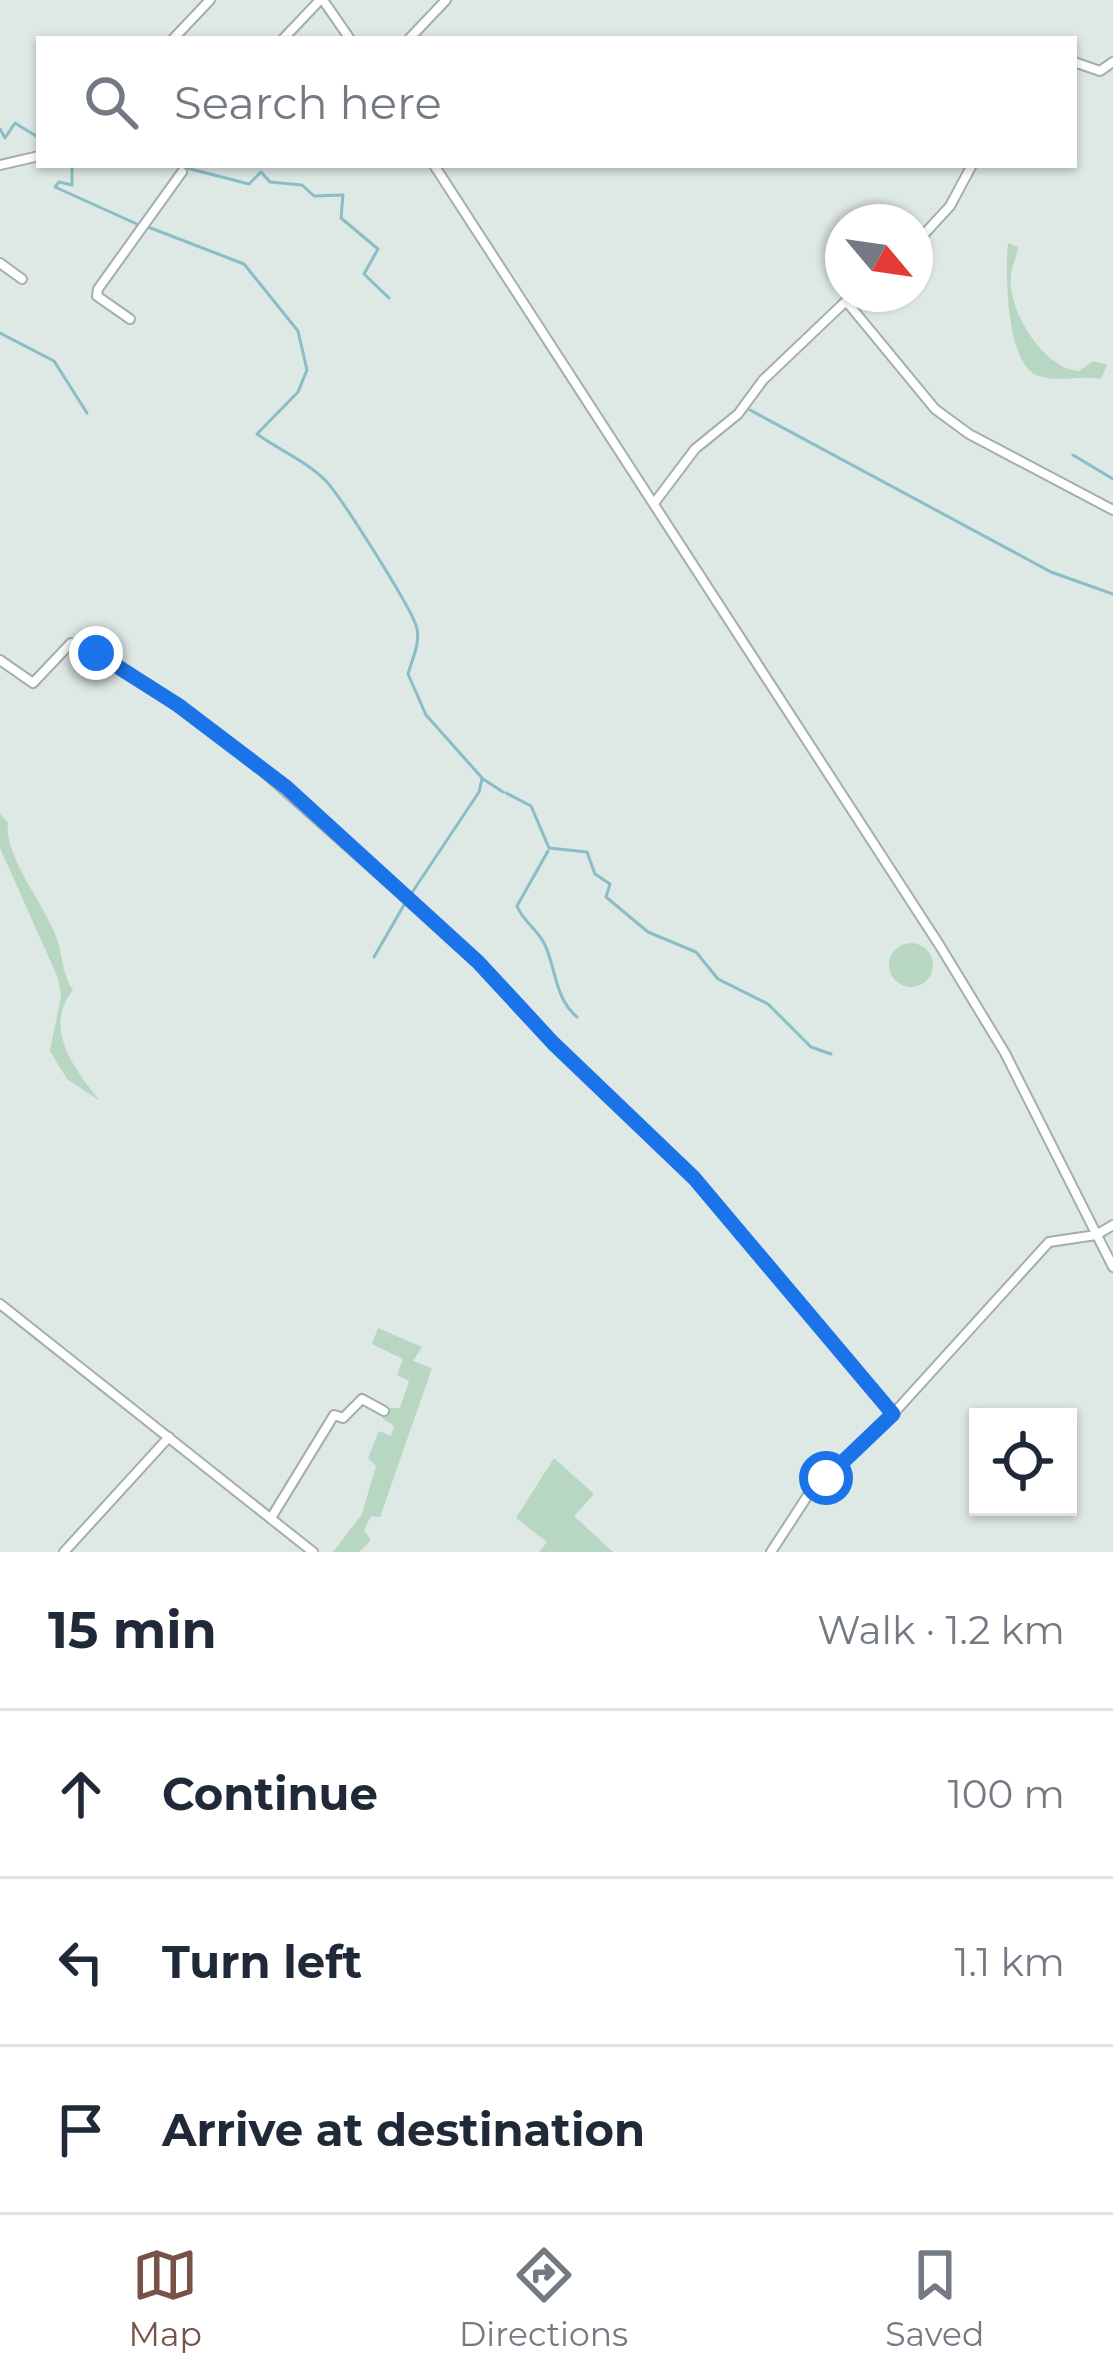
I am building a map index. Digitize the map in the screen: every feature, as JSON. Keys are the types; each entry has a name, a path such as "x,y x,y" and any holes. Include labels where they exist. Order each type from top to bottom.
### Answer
{"street":[{"path":"176,36 210,0"},
{"path":"287,36 322,0 348,36"},
{"path":"412,36 446,0"},
{"path":"1077,63 1100,70 1113,62"},
{"path":"0,165 36,157"},
{"path":"436,168 1005,1053 1113,1267"},
{"path":"933,224 950,206 970,168"},
{"path":"130,319 97,296 98,289 182,172"},
{"path":"0,263 22,279"},
{"path":"655,502 695,449 738,415 763,380 833,312"},
{"path":"860,312 935,410 969,434 1113,510"},
{"path":"0,660 33,683 71,643 96,653 178,705 286,787 478,962 553,1043 632,1113 747,1236 791,1297 893,1414"},
{"path":"771,1552 810,1492 893,1414 1049,1242 1096,1235 1113,1225"},
{"path":"0,1304 313,1552"},
{"path":"271,1518 334,1415 343,1418 362,1400 383,1412"},
{"path":"64,1552 169,1437"}],"green space":[{"path":"1008,243 1018,247 1011,289 1030,335 1066,368 1079,371 1093,361 1107,365 1101,379 1043,377 1026,366 1010,315"},
{"path":"0,814 8,822 17,863 55,934 73,990 64,1004 61,1034 72,1062 100,1101 67,1079 50,1051 61,996 58,978 0,848"},
{"path":"911,943 926,950 933,965 926,980 911,987 896,980 889,965 896,950"},
{"path":"378,1328 422,1347 413,1361 432,1368 380,1517 371,1516 364,1530 371,1540 359,1552 333,1552 362,1514 376,1466 368,1458 379,1431 391,1436 394,1426 382,1418 388,1408 400,1408 409,1381 397,1375 403,1359 372,1344"},
{"path":"554,1458 594,1494 574,1516 613,1552 539,1552 547,1542 516,1518"}],"waterway":[{"path":"0,129 5,138 15,123 36,136"},
{"path":"72,168 72,185 59,182 55,187 139,225"},
{"path":"187,168 249,184 261,172 270,182 302,185 314,196 343,195 341,218 378,249 364,274 389,298"},
{"path":"148,227 244,264 298,331 307,370 298,392 257,434 319,474 346,509 417,629 408,674 426,715 483,779 503,792"},
{"path":"0,333 54,361 87,413"},
{"path":"750,410 1051,572 1113,594"},
{"path":"1073,455 1113,479"},
{"path":"411,894 479,792 482,779"},
{"path":"506,793 531,806 549,848 587,852 595,874 610,884 606,897 648,932 696,952 718,979 768,1004 811,1047 831,1054"},
{"path":"548,851 517,906 545,945 560,993 577,1017"},
{"path":"374,957 404,905"}],"route":[{"path":"96,653 178,705 286,787 478,962 569,1059 632,1113 747,1236 791,1297 893,1414 826,1478"}]}
